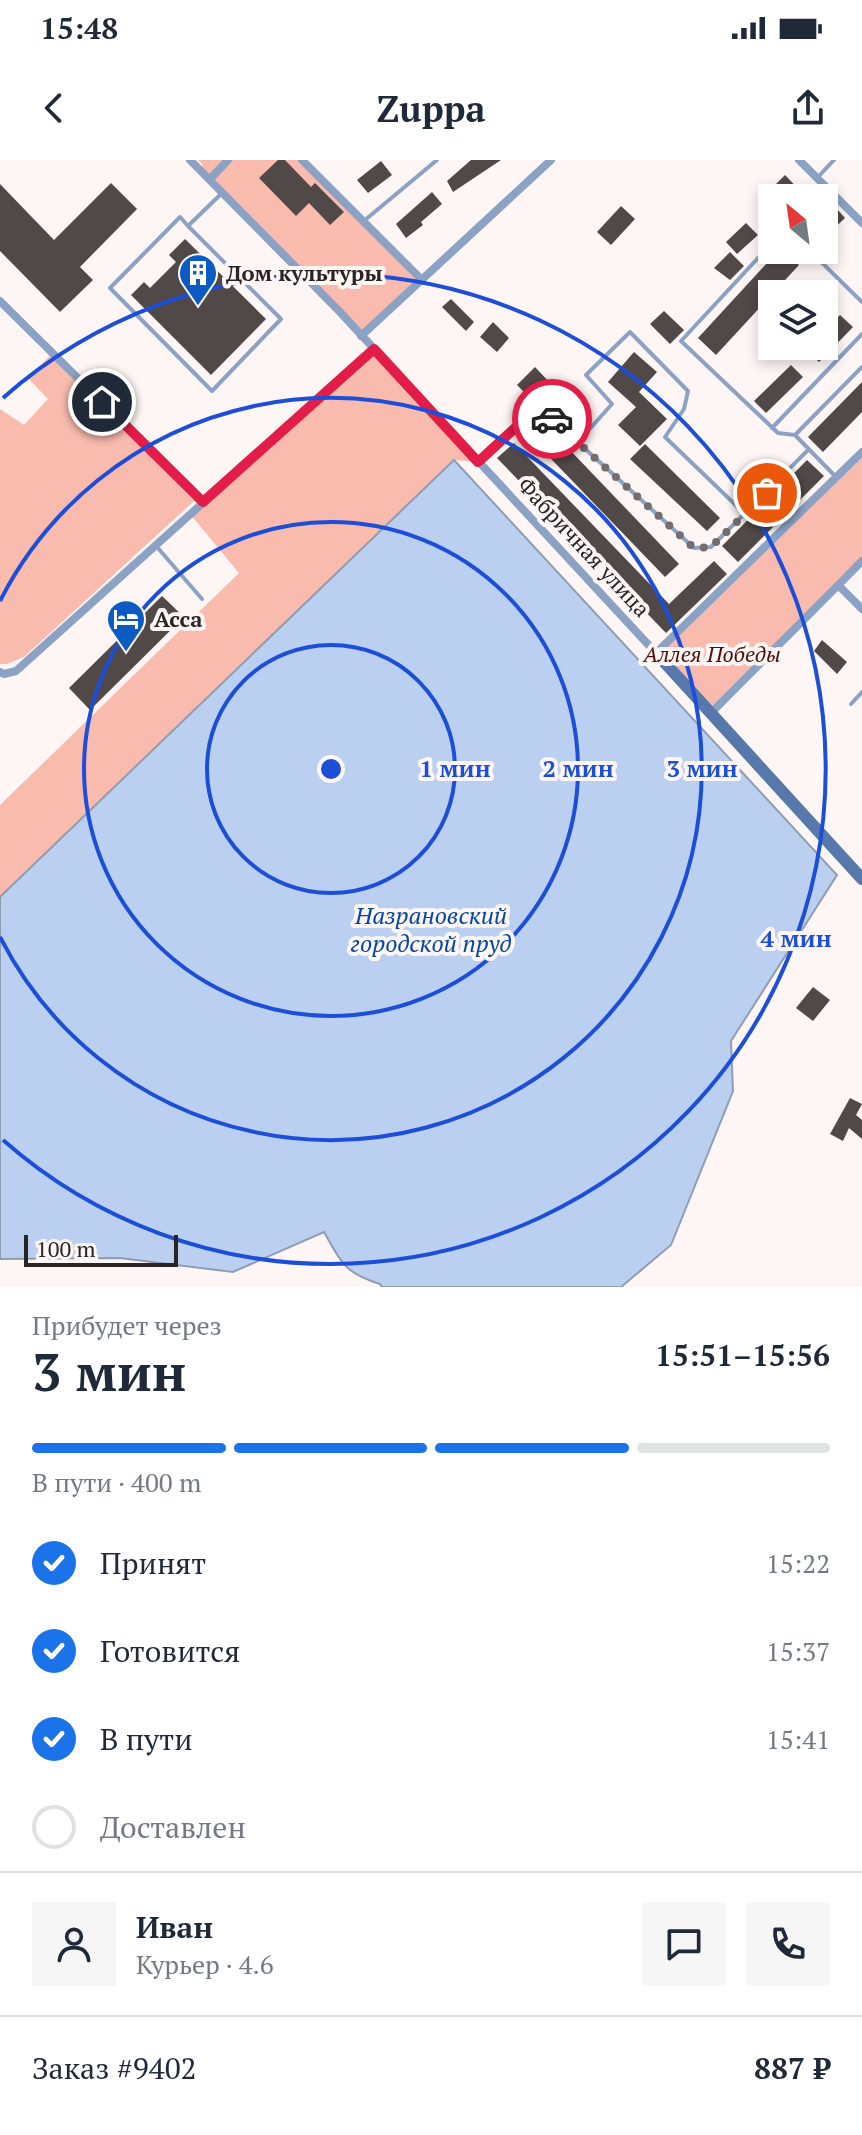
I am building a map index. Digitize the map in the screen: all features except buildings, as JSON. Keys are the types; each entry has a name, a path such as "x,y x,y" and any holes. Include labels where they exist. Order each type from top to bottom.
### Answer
{"street":[{"name":"Фабричная улица","path":"190,160 374,349 862,879"},
{"path":"210,179 228,160"},
{"path":"302,160 422,280"},
{"path":"361,336 551,160"},
{"path":"799,160 824,184"},
{"path":"838,198 862,223"},
{"path":"0,301 203,502"},
{"path":"0,672 16,671 374,349"},
{"path":"656,653 862,452"},
{"path":"711,713 862,561"},
{"path":"838,585 862,609"}],"lane":[{"path":"365,220 437,160"},
{"path":"817,178 834,160"},
{"path":"188,226 223,192"},
{"path":"180,217 188,226 281,319 212,391 110,288 180,217"},
{"path":"758,258 681,341 772,428 778,433 795,435 836,477"},
{"path":"823,264 862,302"},
{"path":"578,442 612,404 586,375 630,332 688,391 684,409 665,437 746,515"},
{"path":"772,428 862,334"},
{"path":"795,435 862,367"},
{"path":"478,462 527,417 548,415 694,548 711,547 808,450"},
{"path":"155,546 202,599"},
{"path":"851,704 862,692"}],"green space":[{"path":"198,160 302,160 422,280 361,336 199,170 203,165"},
{"path":"374,349 478,462 454,460 0,897 0,805 239,573 190,514"},
{"path":"50,355 194,501 24,657 0,664 0,409 24,425 48,399 29,379"},
{"name":"Аллея Победы","path":"862,452 862,561 711,713 656,653"}],"water":[{"name":"Назрановский городской пруд","path":"454,460 837,875 731,1041 733,1091 671,1245 621,1287 382,1287 351,1271 324,1232 233,1272 120,1258 0,1259 0,897"}],"way so far":[{"path":"552,419 694,548 711,547 767,493"}],"place":[{"name":"Дом культуры","path":"198,307"},
{"name":"Асса","path":"126,653"}],"route":[{"path":"102,402 203,502 374,349 478,462 527,417 548,415 552,419"}]}
